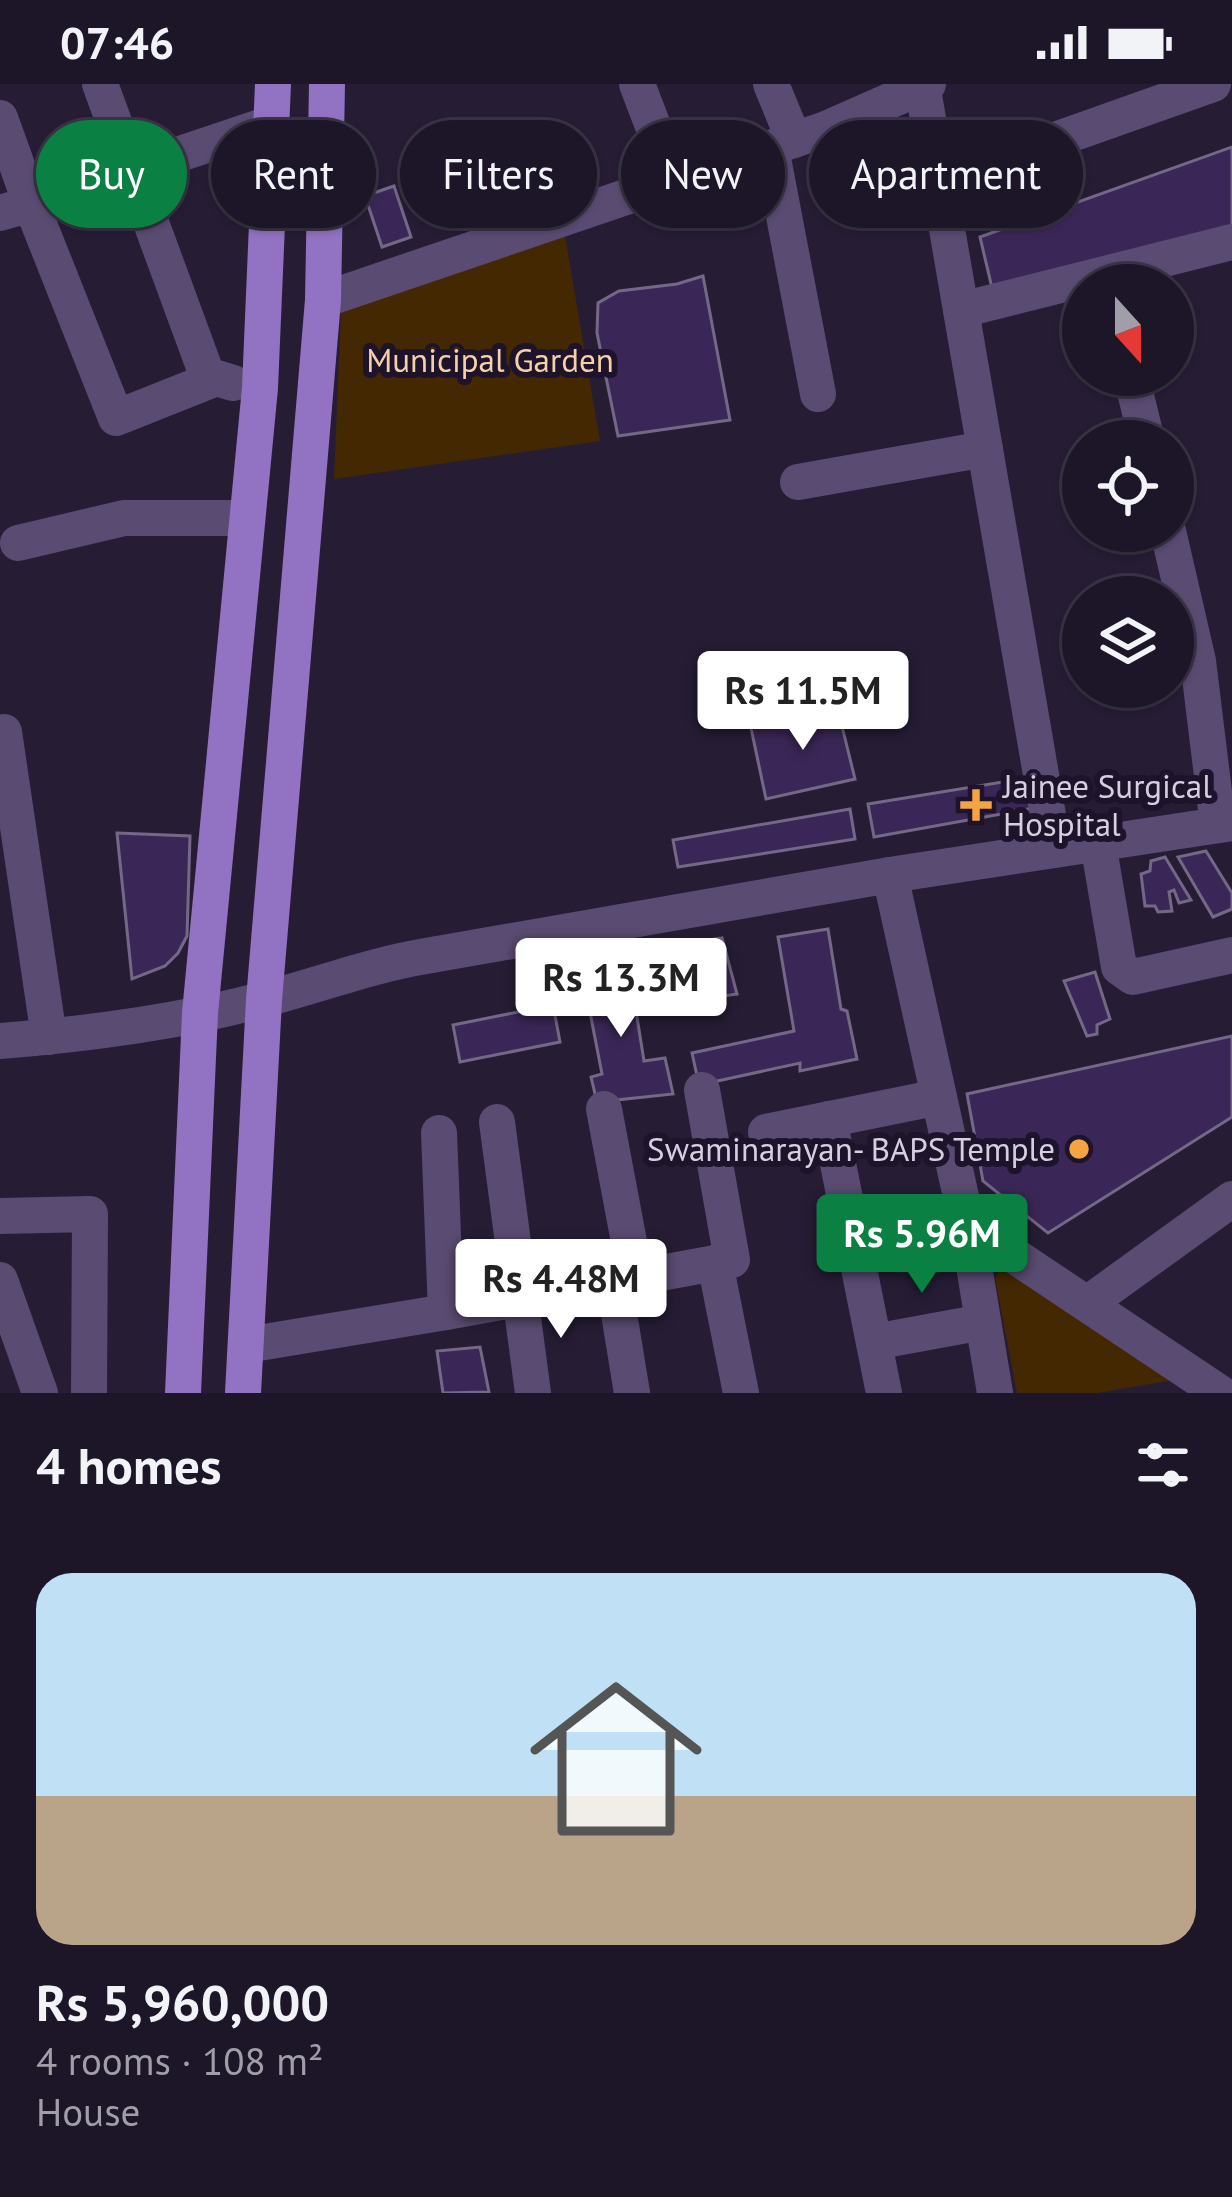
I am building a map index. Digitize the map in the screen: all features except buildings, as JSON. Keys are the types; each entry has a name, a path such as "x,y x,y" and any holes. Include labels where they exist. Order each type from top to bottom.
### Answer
{"main road":[{"path":"272,120 273,84"},
{"path":"243,1393 264,1000 323,300 327,84"},
{"path":"182,1393 200,1012 260,388 267,228"}],"street":[{"path":"100,84 113,120"},
{"path":"638,84 651,120"},
{"path":"771,84 778,120"},
{"path":"1083,130 1214,84"},
{"path":"785,143 924,85 929,120"},
{"path":"0,118 16,209 116,418 214,379"},
{"path":"785,158 818,394"},
{"path":"323,300 621,199"},
{"path":"153,228 207,375 260,388"},
{"path":"947,228 1054,850"},
{"path":"1158,264 1232,242"},
{"path":"961,310 1062,289"},
{"path":"798,482 985,449"},
{"path":"10,532 124,518 247,518"},
{"path":"0,1041 50,1037 264,1000 386,963 890,874 1225,824 1215,657 1176,552"},
{"path":"0,733 4,732 50,1037"},
{"path":"1098,843 1119,967 1125,975 1232,955"},
{"path":"890,874 967,1224 995,1393"},
{"path":"245,1345 732,1260 701,1090"},
{"path":"766,1132 939,1097"},
{"path":"604,1109 625,1281 632,1393"},
{"path":"829,1119 884,1393"},
{"path":"497,1122 533,1393"},
{"path":"440,1132 446,1312"},
{"path":"1087,1304 1229,1206"},
{"path":"0,1216 90,1214 89,1393"},
{"path":"967,1224 1087,1304 1198,1387"},
{"path":"716,1263 741,1393"},
{"path":"0,1280 40,1393"},
{"path":"874,1342 983,1322"}],"green space":[{"name":"Municipal Garden","path":"565,236 600,441 334,479 341,309"},
{"path":"1001,1268 1180,1379 1097,1393 1017,1393 995,1278"}],"place":[{"name":"Jainee Surgical Hospital","path":"976,805"},
{"name":"Swaminarayan- BAPS Temple","path":"1079,1149"}]}
